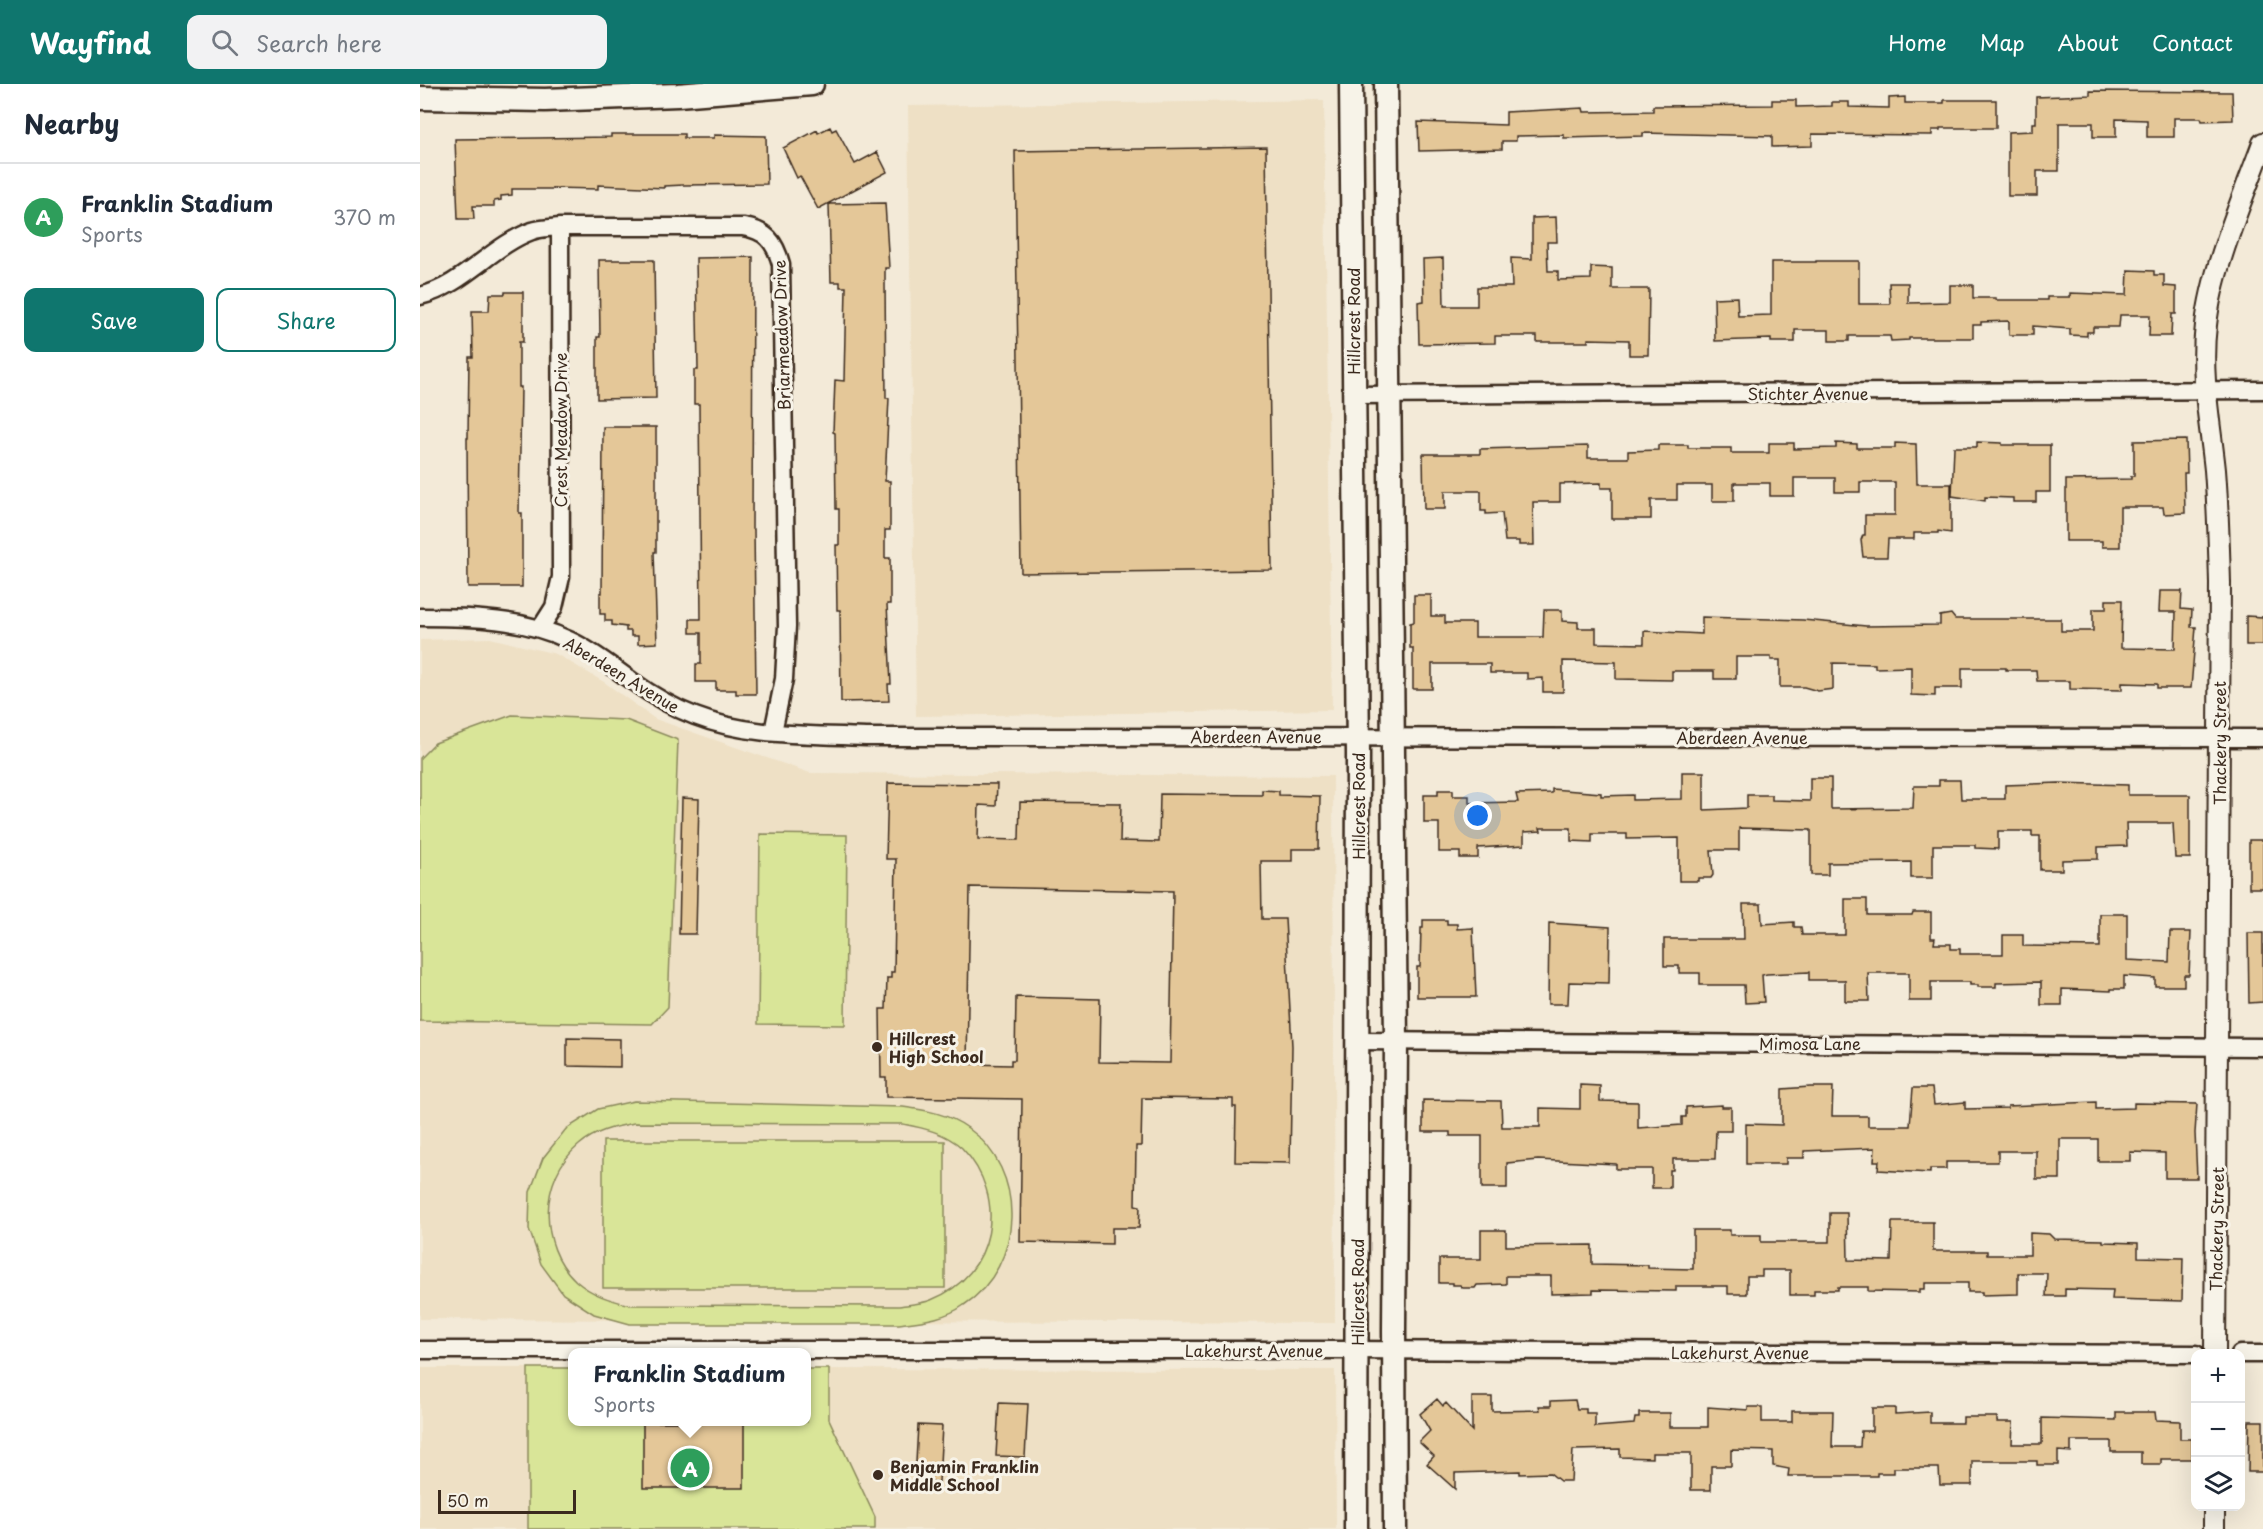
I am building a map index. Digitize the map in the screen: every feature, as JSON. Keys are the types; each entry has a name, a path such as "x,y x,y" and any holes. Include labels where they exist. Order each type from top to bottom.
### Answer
{"main road":[{"path":"420,98 545,100 678,95 812,84"},
{"name":"Hillcrest Road","path":"1351,84 1358,736 1356,1529"},
{"name":"Hillcrest Road","path":"1386,84 1396,1041 1395,1529"}],"street":[{"name":"Thackery Street","path":"2215,1349 2218,529 2215,471 2205,390 2206,325 2210,298 2222,258 2263,143"},
{"name":"Briarmeadow Drive","path":"420,296 456,281 516,238 535,230 560,227 742,227 763,232 772,241 781,264 787,626 784,679 773,732"},
{"name":"Crest Meadow Drive","path":"540,629 554,607 561,577 560,227"},
{"name":"Stichter Avenue","path":"1353,395 2263,390"},
{"name":"Aberdeen Avenue","path":"420,618 494,619 540,629 571,641 634,683 692,715 733,728 773,732 866,737 2263,738"},
{"name":"Mimosa Lane","path":"1356,1041 2263,1047"},
{"name":"Lakehurst Avenue","path":"420,1350 568,1350"},
{"name":"Lakehurst Avenue","path":"811,1350 2191,1354"},
{"path":"2245,1354 2263,1354"},
{"path":"2214,1511 2214,1529"}],"shaded area":[{"path":"1324,100 1332,710 916,716 908,106"},
{"name":"Hillcrest High School","path":"490,638 556,654 604,682 655,719 810,773 1333,776 1335,1323 420,1319 420,640"},
{"name":"Benjamin Franklin Middle School","path":"420,1368 568,1368 568,1426 811,1426 811,1369 1335,1370 1336,1529 420,1529"}],"green space":[{"path":"512,715 626,720 678,740 668,1007 652,1024 420,1021 420,758 435,743"},
{"path":"760,834 847,835 845,1025 758,1024"},
{"path":"634,1101 903,1107 945,1116 968,1128 987,1146 1001,1168 1009,1192 1011,1217 1008,1242 999,1266 984,1288 957,1310 925,1320 899,1324 630,1324 594,1314 563,1294 541,1264 529,1229 530,1192 543,1158 566,1129 598,1109","holes":["634,1123 903,1124 942,1135 962,1148 977,1168 986,1189 990,1211 988,1233 982,1254 970,1273 953,1288 927,1301 899,1306 630,1305 602,1296 582,1286 564,1266 555,1250 548,1212 550,1193 556,1175 579,1145 605,1130"]},
{"path":"603,1141 945,1141 945,1288 603,1288"},
{"path":"528,1368 568,1368 568,1426 811,1426 811,1369 829,1369 829,1419 875,1517 875,1529 528,1529"}],"building":[{"path":"2090,91 2232,92 2233,120 2202,121 2201,118 2174,118 2174,137 2147,137 2147,120 2116,119 2116,137 2093,137 2093,123 2059,123 2059,171 2037,171 2037,196 2008,196 2008,132 2033,131 2033,123 2036,123 2036,97 2090,95"},
{"path":"1905,97 1905,103 1996,100 1996,128 1940,128 1940,130 1932,130 1932,135 1812,134 1812,146 1772,147 1772,136 1643,133 1643,136 1564,138 1564,135 1516,136 1516,141 1502,141 1502,149 1419,151 1418,122 1506,125 1506,112 1583,108 1584,112 1653,111 1653,106 1772,105 1772,100 1796,100 1796,107 1832,106 1832,102 1849,102 1849,107 1889,108 1889,98"},
{"path":"830,127 832,131 836,129 855,164 877,152 887,172 818,209 800,176 797,178 783,148 817,130 818,133"},
{"path":"611,134 684,134 684,138 714,138 714,135 766,136 767,184 684,185 664,186 664,188 598,185 598,189 512,189 512,195 501,196 501,200 494,201 494,206 473,206 474,219 458,219 455,139 611,137"},
{"path":"1266,147 1272,570 1021,573 1015,151"},
{"path":"885,203 889,268 885,268 886,398 889,398 885,481 890,481 890,530 885,530 885,558 890,558 890,604 887,604 891,684 888,684 889,701 841,702 840,610 837,610 836,545 839,545 839,509 836,509 835,433 833,432 835,380 844,381 846,287 840,287 840,282 831,282 829,204"},
{"path":"1556,217 1557,242 1547,242 1548,271 1558,271 1558,280 1591,279 1591,267 1612,268 1612,289 1649,289 1648,355 1629,355 1629,340 1588,339 1588,342 1537,342 1537,336 1495,336 1495,343 1419,344 1418,302 1424,301 1423,259 1443,258 1444,306 1477,306 1477,287 1512,287 1511,258 1532,259 1532,218"},
{"path":"753,257 752,529 754,529 756,694 736,694 736,690 716,690 716,682 696,682 696,664 701,664 701,633 690,633 690,619 701,619 699,404 694,404 694,370 698,370 696,258"},
{"path":"599,260 654,260 656,398 597,399 597,337 600,337"},
{"path":"1859,261 1859,304 1890,304 1889,283 1908,283 1908,303 1950,302 1950,285 1973,285 1973,298 1996,298 1996,300 2047,300 2047,297 2070,297 2070,293 2127,295 2128,270 2154,271 2154,275 2164,275 2164,286 2176,287 2176,314 2172,314 2171,336 2149,336 2150,315 2120,315 2119,327 2093,327 2093,332 2087,332 2087,336 2070,335 2070,329 2033,326 2033,335 2009,335 2009,321 1981,322 1981,325 1973,325 1973,338 1909,338 1909,340 1891,341 1890,336 1849,336 1849,341 1829,341 1829,330 1795,330 1795,342 1771,342 1771,339 1715,341 1714,298 1737,297 1738,316 1771,315 1771,262"},
{"path":"505,292 523,292 523,342 519,342 519,387 521,387 519,513 522,513 522,587 468,587 467,438 469,357 473,357 472,311 489,311 490,294 505,294"},
{"path":"603,427 656,427 656,552 654,552 657,643 638,644 638,636 631,636 631,631 626,631 626,627 612,625 612,621 605,621 605,614 600,614"},
{"path":"2186,440 2185,513 2164,514 2163,507 2120,507 2120,547 2102,547 2102,541 2066,541 2066,480 2131,479 2131,476 2134,476 2134,441"},
{"path":"1977,442 2002,443 2002,445 2050,445 2050,492 2036,492 2036,502 2013,502 2013,498 1985,497 1985,501 1952,496 1954,447 1977,447"},
{"path":"1769,443 1794,443 1794,449 1836,448 1836,443 1857,444 1857,448 1895,448 1895,443 1916,444 1917,484 1951,484 1951,533 1938,531 1938,533 1914,533 1914,539 1888,539 1887,557 1863,557 1861,540 1865,535 1865,515 1895,515 1895,482 1860,482 1860,492 1835,492 1835,478 1794,478 1794,496 1770,496 1770,483 1734,483 1734,501 1712,501 1712,485 1677,485 1677,500 1651,500 1651,519 1612,519 1612,488 1601,488 1601,483 1560,484 1560,502 1533,502 1534,545 1519,545 1519,541 1505,541 1502,513 1486,514 1486,511 1481,511 1481,491 1445,491 1445,509 1424,509 1423,454 1480,454 1480,449 1588,446 1588,458 1628,458 1628,451 1658,450 1658,445 1731,448 1731,453 1769,453"},
{"path":"2160,591 2182,591 2181,609 2192,610 2191,627 2196,627 2191,688 2157,688 2157,684 2122,683 2122,690 2070,689 2070,681 2037,681 2036,670 1962,668 1962,688 1935,688 1935,696 1911,695 1911,667 1875,668 1875,664 1833,663 1833,689 1818,691 1804,687 1780,687 1780,660 1771,660 1771,657 1736,657 1736,679 1714,679 1714,671 1672,671 1672,680 1616,679 1616,662 1563,661 1563,692 1543,692 1543,678 1527,679 1527,673 1490,673 1490,664 1432,664 1432,689 1413,689 1413,648 1410,648 1410,623 1414,622 1414,595 1431,595 1431,616 1445,616 1445,623 1475,623 1475,637 1543,637 1544,610 1562,610 1562,621 1578,622 1578,628 1596,628 1596,643 1644,644 1644,631 1702,634 1702,617 1803,620 1866,626 1940,625 1940,616 1951,614 1955,619 2061,619 2061,631 2093,631 2093,609 2106,609 2106,600 2122,600 2121,648 2175,649 2176,612 2159,612"},
{"path":"2246,616 2263,617 2263,645 2246,645"},
{"path":"1682,772 1704,772 1704,810 1747,808 1747,795 1772,795 1772,800 1810,801 1810,778 1831,778 1831,809 1913,808 1914,786 1939,786 1939,780 1960,780 1961,799 2005,799 2005,785 2059,783 2128,785 2128,795 2190,795 2190,858 2175,858 2173,823 2126,823 2127,846 2098,847 2098,859 2062,860 2062,870 2040,870 2040,836 2032,836 2032,831 1998,831 1998,849 1975,848 1975,845 1933,845 1933,878 1911,878 1911,862 1828,863 1828,875 1811,875 1811,830 1739,828 1739,850 1711,850 1713,875 1711,878 1679,881 1679,838 1627,839 1627,834 1592,834 1592,842 1571,841 1571,828 1540,828 1541,831 1524,832 1524,845 1478,848 1478,858 1460,858 1460,852 1439,852 1439,823 1424,823 1424,795 1438,795 1438,790 1453,790 1453,796 1469,796 1469,803 1518,802 1516,794 1552,793 1552,789 1601,793 1601,796 1633,795 1633,800 1682,799"},
{"path":"888,783 997,784 996,806 979,805 978,839 1019,840 1020,802 1121,803 1120,841 1159,842 1160,794 1262,795 1262,790 1279,791 1279,795 1320,796 1319,849 1292,849 1292,861 1261,861 1262,919 1285,919 1292,1046 1290,1163 1235,1162 1236,1107 1233,1107 1233,1099 1142,1098 1141,1146 1136,1146 1135,1205 1140,1206 1139,1228 1112,1228 1112,1244 1020,1242 1022,1099 886,1097 886,1077 881,1077 880,1009 886,1009 887,978 891,978 891,972 894,972 896,859 886,859","holes":["970,887 1173,891 1170,1063 1099,1062 1100,999 1016,997 1015,1060 1011,1060 1011,1065 967,1064"]},
{"path":"682,798 699,799 696,934 679,934"},
{"path":"2249,840 2263,840 2263,888 2249,888"},
{"path":"1845,899 1867,899 1867,915 1912,915 1913,912 1931,912 1931,938 1935,938 1934,944 1951,944 1951,949 1960,949 1960,954 2003,954 2003,935 2023,935 2023,946 2100,947 2100,914 2127,914 2127,960 2169,962 2170,932 2191,932 2189,975 2184,975 2184,986 2155,986 2155,978 2124,976 2124,989 2111,989 2111,991 2062,989 2062,1005 2041,1005 2041,982 1996,983 1996,987 1978,987 1978,985 1970,985 1970,982 1931,982 1931,1001 1909,1001 1909,973 1868,973 1869,1001 1845,1001 1845,980 1809,980 1809,972 1767,974 1762,975 1764,1002 1745,1003 1744,985 1700,985 1700,973 1679,973 1679,966 1664,966 1664,939 1744,939 1743,904 1761,904 1762,924 1794,922 1794,927 1801,927 1802,935 1845,935"},
{"path":"1423,920 1447,920 1447,924 1457,924 1457,929 1473,928 1476,997 1417,997 1417,967 1420,967"},
{"path":"1549,923 1610,927 1609,983 1569,982 1568,1004 1548,1004"},
{"path":"2248,933 2263,933 2263,1002 2249,1003"},
{"path":"567,1038 620,1039 620,1067 567,1066"},
{"path":"1580,1085 1600,1086 1600,1101 1638,1102 1638,1128 1682,1125 1682,1117 1686,1117 1686,1107 1722,1105 1722,1107 1731,1107 1731,1131 1716,1131 1715,1159 1673,1159 1673,1170 1670,1170 1670,1188 1652,1188 1652,1169 1616,1169 1616,1164 1538,1160 1507,1163 1507,1188 1482,1188 1482,1136 1450,1136 1450,1132 1423,1132 1423,1100 1501,1101 1502,1127 1540,1127 1540,1108 1580,1109"},
{"path":"1833,1087 1832,1116 1868,1116 1868,1126 1910,1126 1913,1088 1932,1088 1934,1105 1965,1102 1965,1109 2096,1102 2096,1109 2134,1108 2134,1103 2197,1104 2195,1133 2197,1178 2165,1178 2165,1153 2130,1152 2130,1161 2098,1161 2098,1139 2060,1139 2060,1179 2036,1179 2036,1151 1998,1151 1998,1162 1946,1162 1946,1169 1930,1169 1930,1173 1878,1170 1879,1161 1874,1161 1875,1148 1804,1151 1804,1158 1786,1158 1786,1164 1746,1164 1746,1124 1782,1125 1782,1089"},
{"path":"1830,1213 1847,1213 1848,1260 1891,1261 1892,1222 1933,1222 1933,1251 1987,1251 1987,1255 2030,1255 2030,1233 2049,1234 2054,1239 2138,1243 2138,1257 2183,1258 2182,1301 2112,1299 2113,1290 2065,1289 2065,1296 2046,1296 2047,1273 2018,1273 2018,1294 1982,1295 1982,1292 1968,1292 1968,1283 1925,1283 1925,1289 1920,1289 1920,1292 1868,1291 1868,1287 1838,1287 1838,1290 1814,1290 1814,1295 1790,1295 1790,1270 1762,1270 1762,1276 1747,1276 1747,1294 1728,1294 1728,1286 1676,1286 1676,1291 1593,1290 1593,1293 1551,1294 1551,1276 1506,1276 1506,1284 1477,1285 1475,1288 1463,1288 1453,1283 1439,1283 1439,1259 1481,1259 1481,1230 1506,1230 1506,1246 1592,1245 1592,1264 1693,1269 1693,1230 1730,1230 1730,1235 1761,1235 1761,1242 1830,1242"},
{"path":"1472,1397 1492,1397 1492,1411 1540,1410 1539,1406 1551,1406 1551,1401 1575,1400 1577,1409 1586,1409 1586,1413 1595,1413 1595,1427 1634,1424 1635,1418 1639,1418 1639,1413 1670,1413 1670,1427 1708,1427 1708,1407 1748,1410 1748,1407 1762,1407 1762,1422 1792,1422 1792,1411 1833,1411 1832,1447 1860,1447 1861,1431 1872,1431 1872,1408 1895,1408 1895,1414 1930,1412 1930,1423 1963,1423 1963,1417 1997,1417 1997,1422 2013,1422 2012,1444 2042,1444 2042,1418 2116,1420 2116,1412 2155,1412 2156,1420 2180,1421 2180,1439 2191,1439 2191,1459 2161,1459 2161,1464 2141,1464 2141,1452 2111,1452 2111,1441 2071,1441 2071,1452 2058,1451 2058,1465 2037,1465 2037,1461 1972,1461 1972,1485 1940,1485 1939,1468 1894,1468 1894,1473 1877,1473 1877,1476 1788,1476 1789,1469 1773,1466 1773,1451 1731,1450 1731,1466 1711,1466 1711,1490 1691,1490 1691,1453 1652,1453 1652,1458 1620,1457 1620,1449 1573,1450 1571,1481 1560,1481 1550,1473 1520,1474 1520,1471 1455,1473 1455,1489 1427,1464 1434,1456 1419,1442 1430,1431 1420,1414 1437,1399 1443,1406 1446,1403 1472,1431"},
{"path":"999,1403 1028,1404 1025,1457 996,1456"},
{"path":"2249,1421 2263,1421 2263,1472 2248,1472"},
{"path":"918,1425 942,1426 939,1482 915,1481"},
{"path":"643,1426 744,1426 744,1488 643,1488"}],"place":[{"name":"Hillcrest High School","path":"877,1047"},
{"name":"Franklin Stadium","path":"690,1468"},
{"name":"Benjamin Franklin Middle School","path":"878,1475"}]}
